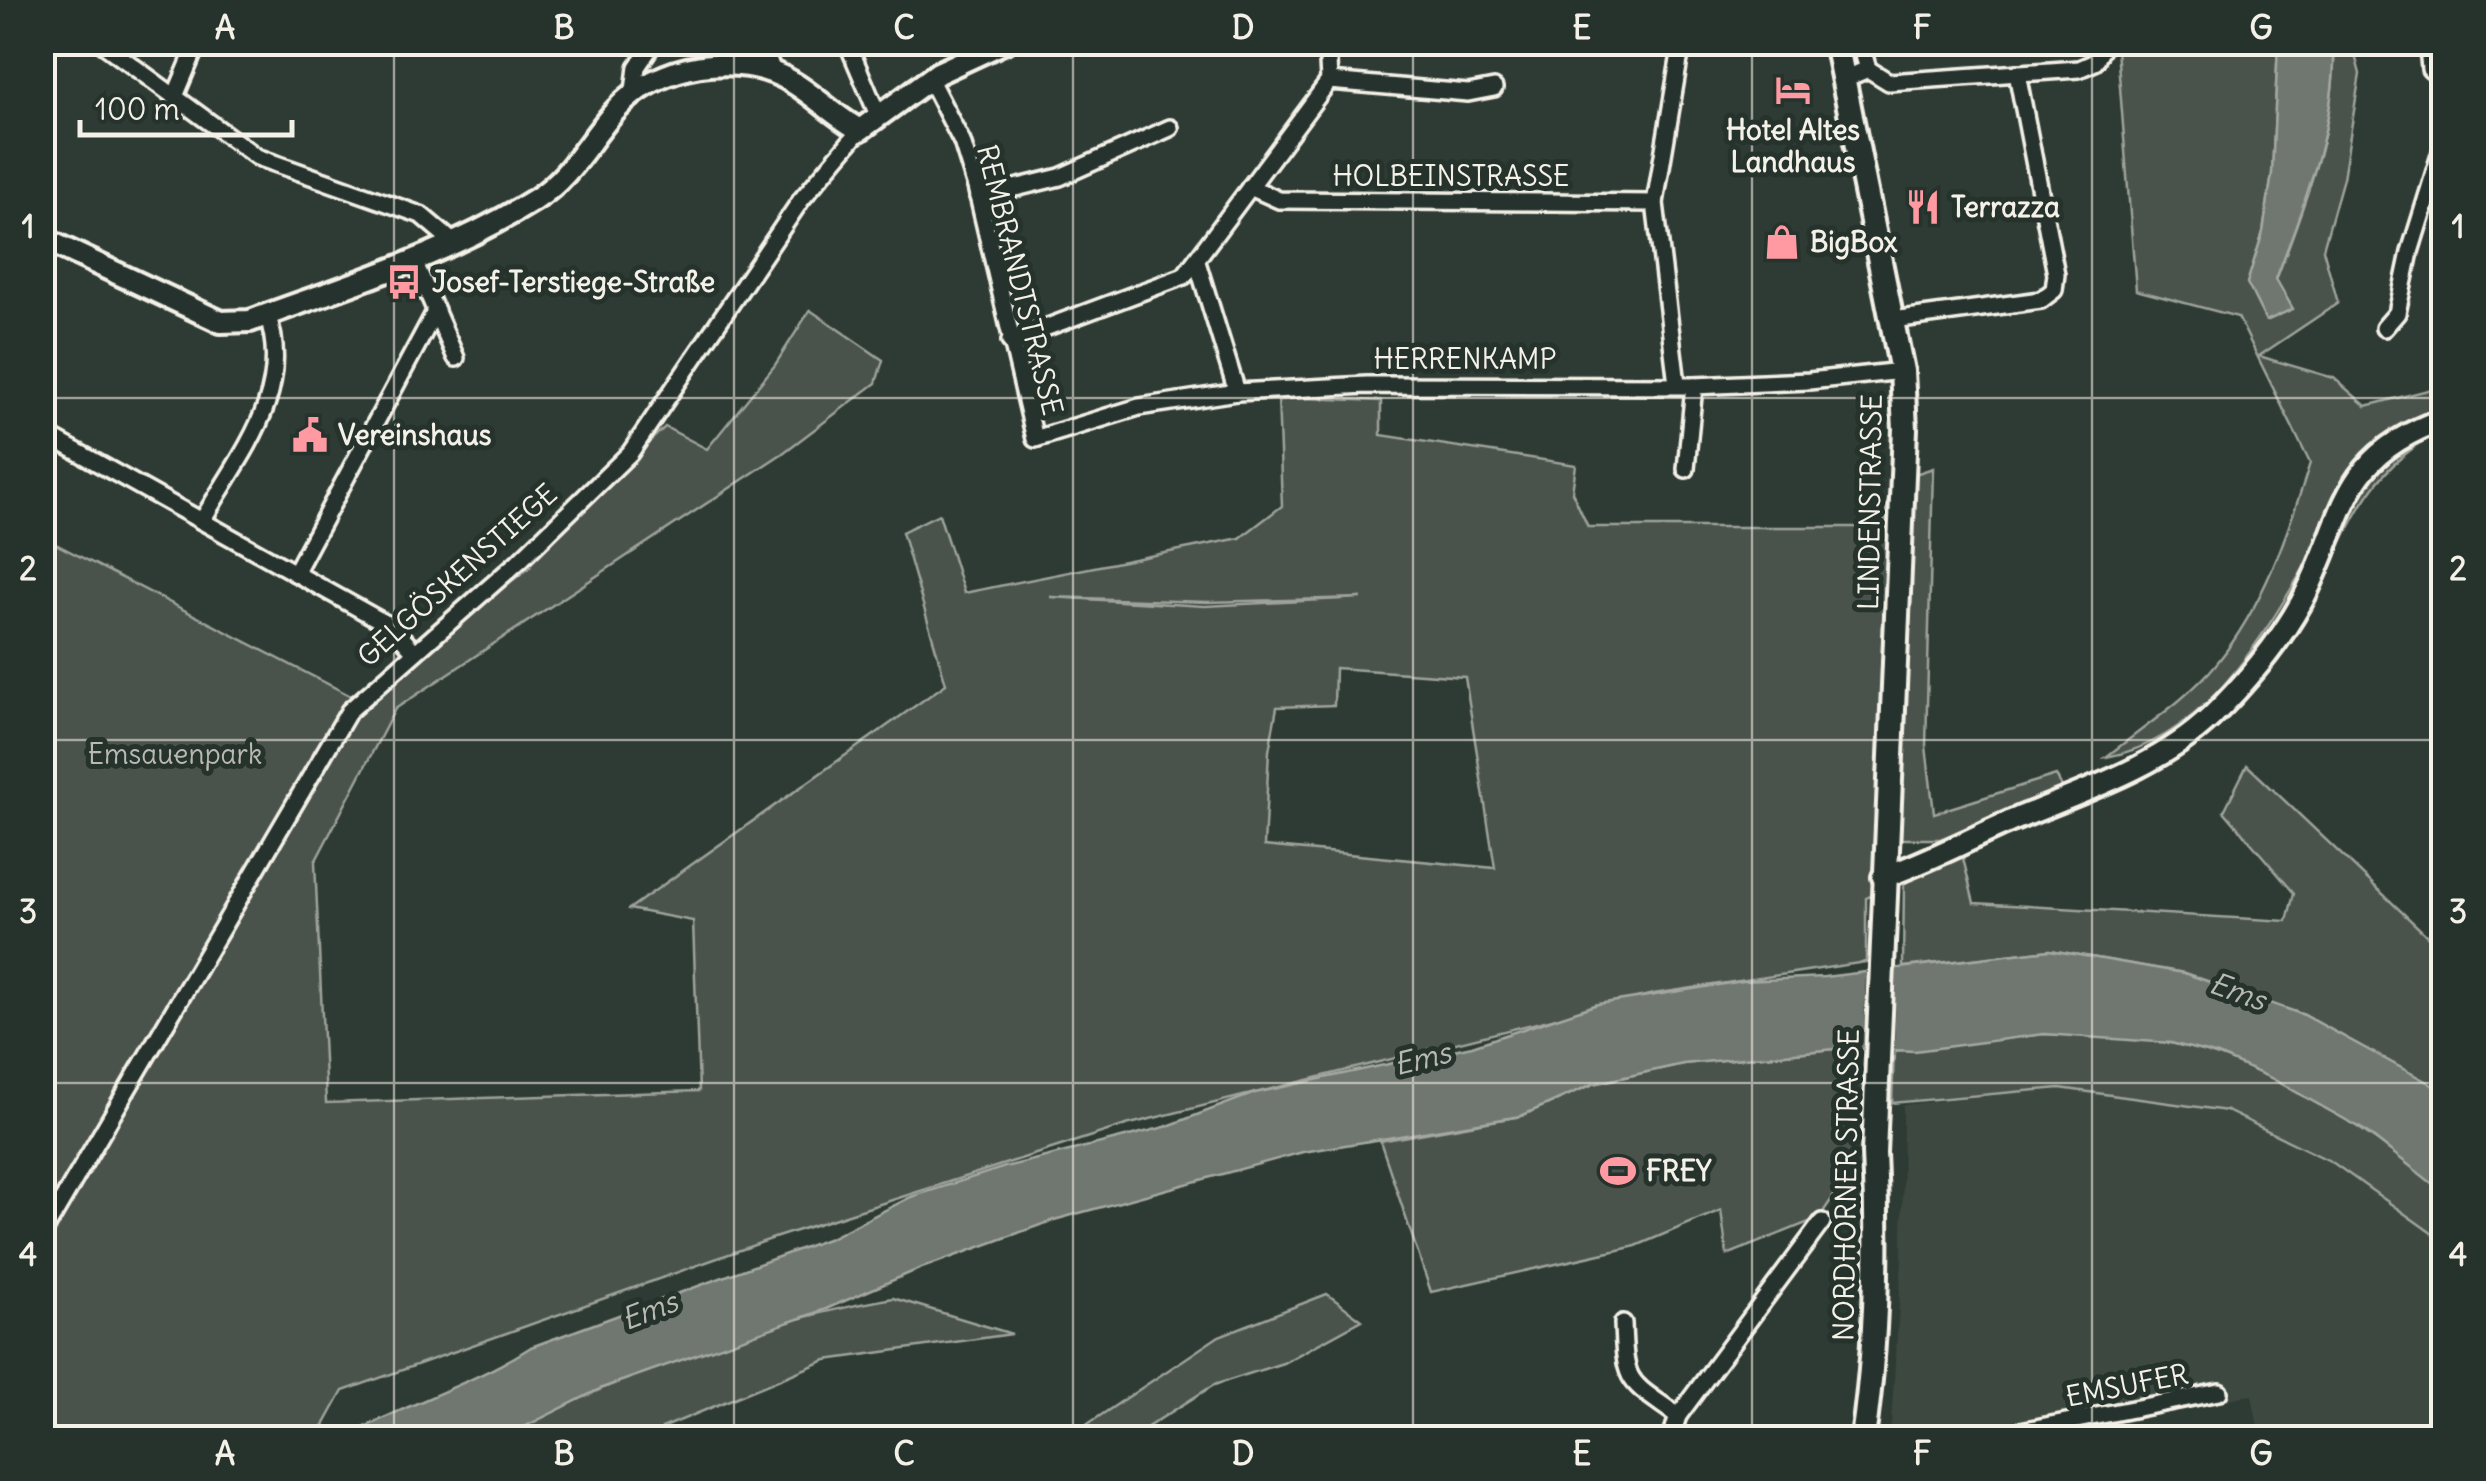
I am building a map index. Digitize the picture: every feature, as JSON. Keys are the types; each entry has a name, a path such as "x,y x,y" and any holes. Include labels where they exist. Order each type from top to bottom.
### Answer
{"main road":[{"name":"LINDENSTRASSE","path":"1836,42 1902,371 1902,554 1882,932"},
{"name":"NORDHORNER STRASSE","path":"1863,1438 1873,1375 1880,1256 1876,1102 1882,932"}],"street":[{"path":"100,42 176,94 256,157 422,214 454,244"},
{"path":"176,94 198,42"},
{"path":"634,91 637,67 654,42"},
{"path":"762,42 773,72"},
{"path":"847,42 878,115"},
{"name":"GELGÖSKENSTIEGE","path":"42,1235 349,711 519,561 630,453 801,200 860,130 929,78 1004,42"},
{"path":"1010,341 1184,276 1329,81 1326,42"},
{"path":"1682,42 1655,204 1686,386 1686,468"},
{"path":"1860,42 1868,69 1890,82 2078,69 2095,62 2106,42"},
{"path":"2437,42 2430,69 2444,80"},
{"path":"42,238 221,322 236,324 414,261 540,197 563,178 634,91 674,72 739,65 773,72 860,130"},
{"path":"1844,79 1868,69"},
{"path":"1892,320 2041,300 2054,290 2056,274 2017,73"},
{"name":"REMBRANDTSTRASSE","path":"929,78 962,142 1036,439"},
{"path":"1329,81 1468,93 1494,88"},
{"path":"978,197 1060,177 1170,128"},
{"path":"2384,328 2397,313 2410,252 2444,142"},
{"name":"HOLBEINSTRASSE","path":"1250,187 1279,200 1655,204"},
{"path":"414,261 456,358"},
{"path":"1197,262 1237,392"},
{"path":"296,573 436,310"},
{"path":"202,521 272,393 278,359 267,314"},
{"name":"HERRENKAMP","path":"1036,439 1138,407 1237,392 1367,385 1686,386 1902,371"},
{"path":"1883,876 2147,761 2210,718 2274,643 2301,603 2340,506 2359,473 2388,444 2444,419"},
{"path":"42,432 392,627 415,652"},
{"path":"1671,1438 1678,1416 1822,1222"},
{"path":"1623,1323 1624,1371 1632,1383 1678,1416"},
{"name":"EMSUFER","path":"1985,1438 2219,1392"}],"shaded area":[{"path":"2060,1088 2227,1111 2332,1162 2434,1231 2443,1241 2443,1438 2260,1438 2252,1395 2220,1400 2218,1384 1935,1438 1890,1438 1902,1262 1903,1105"}],"green space":[{"path":"2161,42 2278,43 2272,174 2263,232 2248,283 2276,280 2324,133 2334,73 2334,43 2352,43 2360,74 2343,178 2323,249 2338,303 2259,356 2334,378 2366,406 2443,386 2443,430 2403,456 2373,488 2330,568 2309,559 2250,652 2201,708 2173,730 2141,747 2106,757 2192,689 2234,641 2273,568 2310,463 2238,317 2136,290 2117,49"},
{"name":"Emsauenpark","path":"810,310 883,360 876,383 783,453 395,709 315,862 326,1103 699,1091 693,921 629,909 946,684 902,532 939,514 964,593 1240,538 1282,506 1278,397 1381,401 1381,435 1576,465 1572,492 1588,527 1883,527 1891,482 1933,468 1926,746 1934,813 2056,775 2063,789 1940,839 1888,839 1886,889 1866,898 1866,962 1653,994 1126,1125 774,1238 343,1391 317,1438 43,1438 42,537 359,700 530,567 521,562 665,427 707,449 775,365","holes":["1050,597 1207,602 1362,598 1205,606","1335,668 1465,677 1495,868 1264,846 1269,751 1277,707 1334,705"]},
{"path":"2247,765 2443,951 2443,1093 2304,1015 2184,973 2050,950 1903,967 1904,884 1961,850 1974,903 2287,921 2294,893 2224,811"},
{"path":"2044,1034 2126,1037 2175,1044 2248,1067 2283,1083 2351,1123 2443,1192 2443,1241 2332,1162 2227,1111 2060,1088 1892,1103 1894,1051"},
{"name":"FREY","path":"1845,1048 1845,1081 1855,1110 1853,1164 1819,1218 1727,1255 1721,1210 1636,1246 1431,1292 1380,1141 1521,1116 1593,1084 1683,1064"},
{"path":"1327,1294 1362,1320 1283,1363 1214,1385 1130,1438 1067,1438 1219,1336"},
{"path":"893,1298 1012,1334 826,1360 662,1428 666,1438 502,1438 595,1392 692,1352 792,1320"}],"water":[{"path":"2278,43 2334,43 2334,73 2317,163 2276,279 2293,309 2266,321 2247,283 2263,232 2272,174"},
{"name":"Ems","path":"2050,950 2184,973 2304,1015 2429,1083 2443,1093 2443,1192 2364,1130 2271,1078 2218,1055 2171,1043 2044,1034 1915,1051 1845,1048 1683,1064 1593,1084 1521,1116 1303,1152 1054,1220 919,1269 826,1309 602,1388 502,1438 344,1438 531,1347 830,1238 911,1197 1005,1167 1165,1127 1255,1093 1472,1046 1598,1004 1743,981 1824,977"}],"pier":[{"path":"1897,963 1894,1056 1863,1054 1866,967"}],"place":[{"name":"Hotel Altes Landhaus","path":"1793,90"},
{"name":"Terrazza","path":"1923,207"},
{"name":"BigBox","path":"1782,242"},
{"name":"Josef-Terstiege-Straße","path":"404,282"},
{"name":"Vereinshaus","path":"310,435"},
{"name":"FREY","path":"1618,1171"}]}
